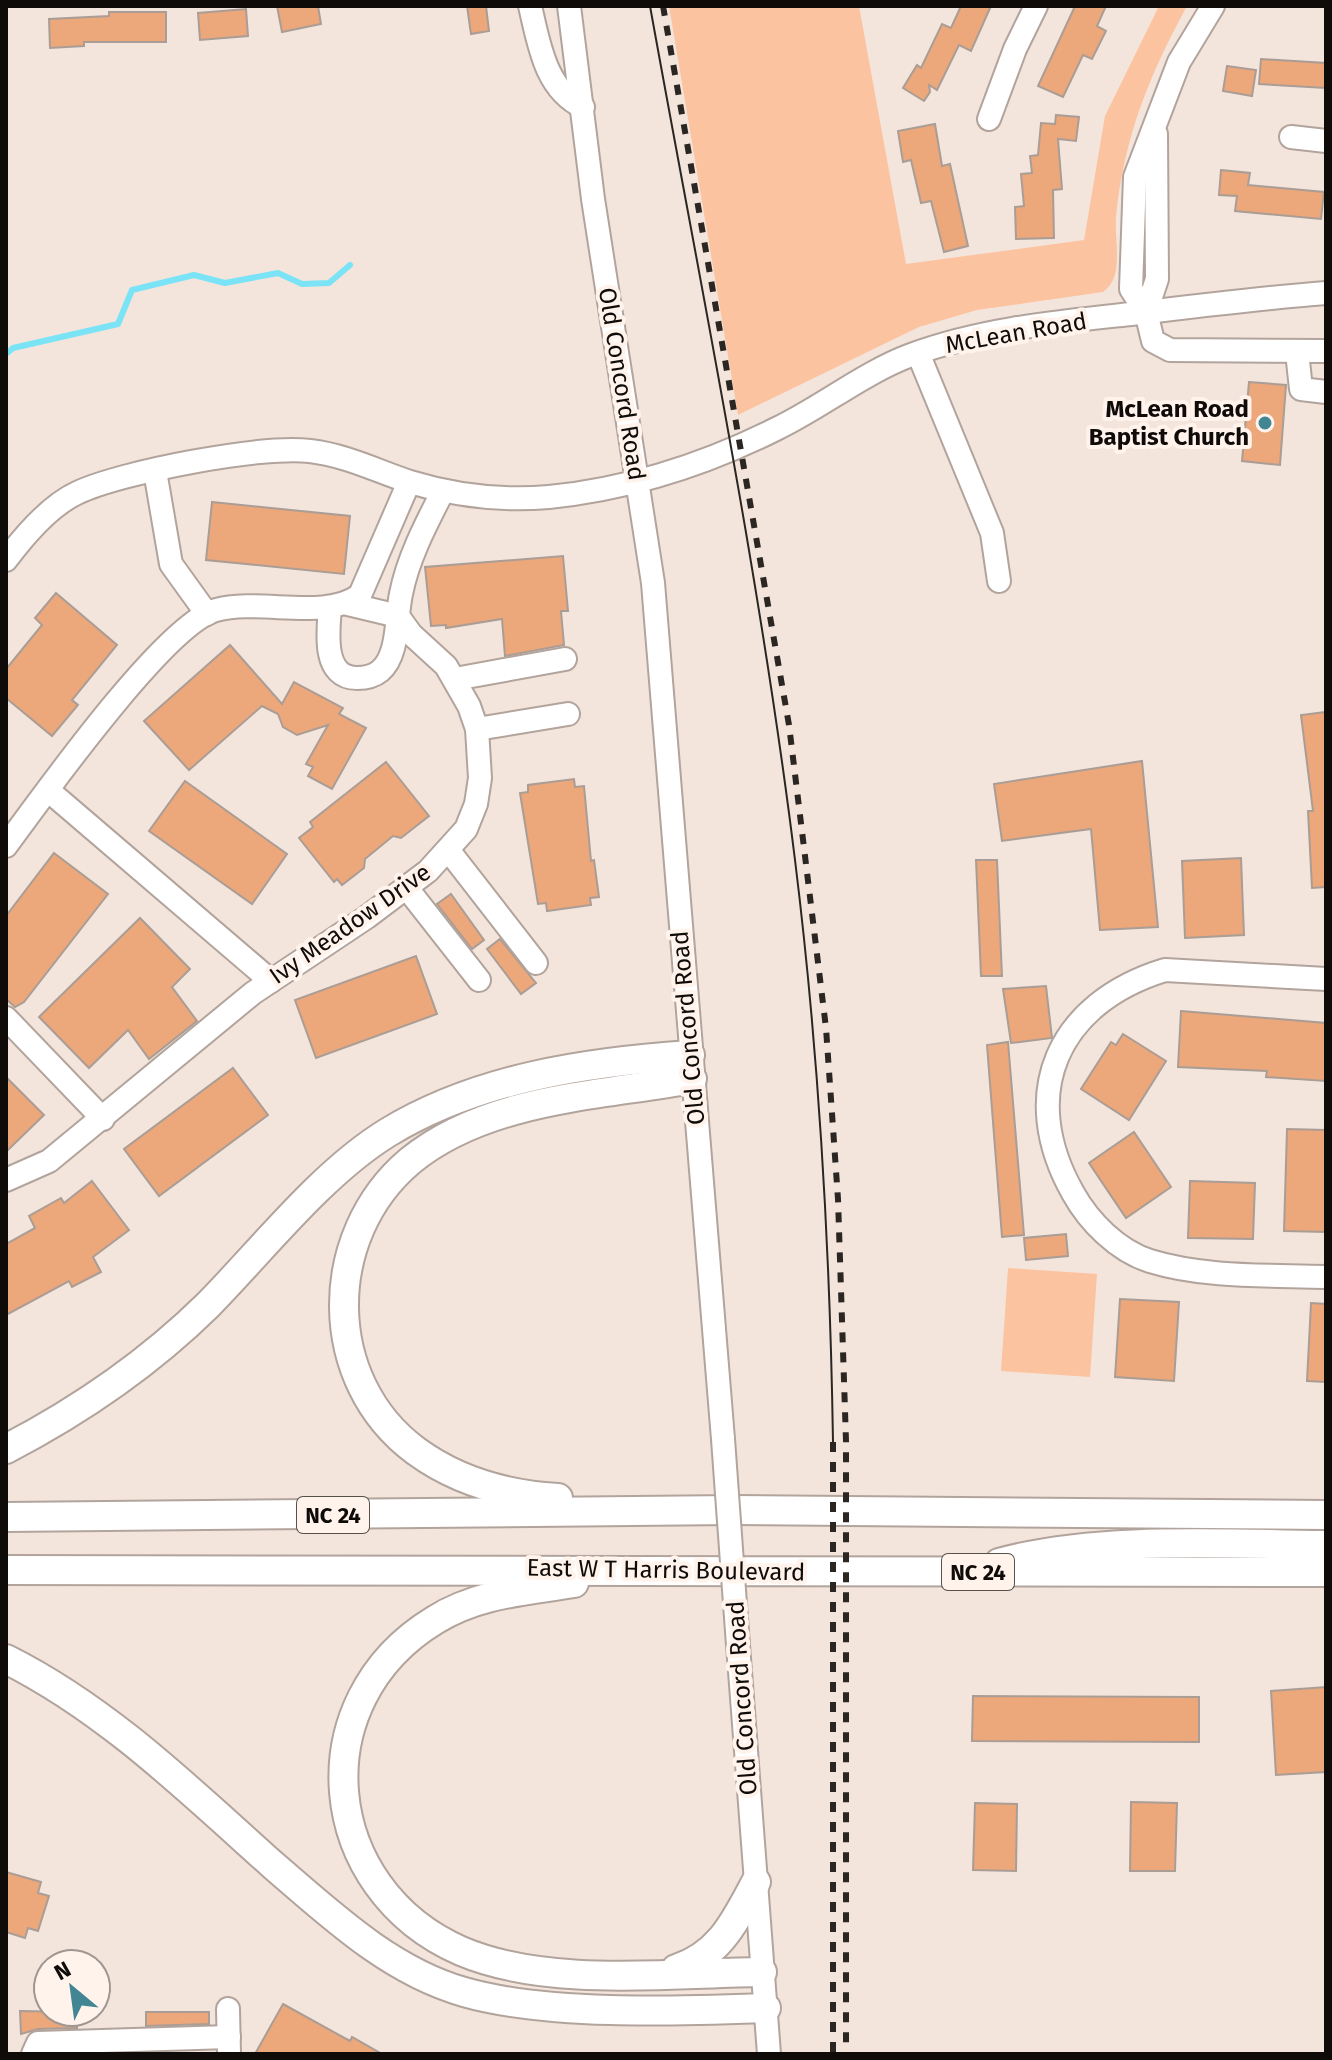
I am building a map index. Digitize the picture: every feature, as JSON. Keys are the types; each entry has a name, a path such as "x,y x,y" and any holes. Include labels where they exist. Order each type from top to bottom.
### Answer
{"main road":[{"path":"6,1449 92,1400 150,1358 334,1176 385,1135 411,1119 462,1096 511,1082 608,1063 691,1067"},
{"path":"660,1511 632,1501 511,1492 460,1478 437,1465 397,1434 368,1396 348,1350 342,1299 349,1258 365,1218 393,1178 438,1143 494,1117 691,1067"},
{"name":"NC 24","path":"6,1517 660,1511 1326,1515"},
{"path":"968,1572 1044,1550 1214,1544 1326,1545"},
{"name":"East W T Harris Boulevard","path":"6,1570 565,1568 630,1573 1326,1572"},
{"path":"630,1573 487,1597 436,1619 392,1654 360,1700 346,1745 343,1796 356,1847 393,1905 438,1939 500,1964 591,1974 762,1972"},
{"path":"6,1659 88,1708 142,1750 328,1913 364,1941 431,1980 499,2001 544,2005 766,2008"},
{"path":"665,1973 689,1965 721,1943 756,1882"}],"street":[{"path":"530,6 559,92 583,107"},
{"name":"Old Concord Road","path":"569,6 593,199 638,483 660,653 769,2054"},
{"path":"989,119 1015,49 1036,6"},
{"path":"1213,6 1179,62 1135,177 1131,289 1146,312 1153,341 1170,350 1326,351"},
{"path":"1291,137 1326,141"},
{"name":"McLean Road","path":"6,560 26,534 74,494 121,477 288,449 332,455 443,491 499,499 547,497 638,483 777,429 889,365 918,353 981,335 1146,312 1326,293"},
{"path":"1297,352 1301,389 1326,392"},
{"path":"918,353 992,533 999,581"},
{"path":"155,471 171,564 207,614"},
{"path":"409,482 366,585 339,606 327,638 330,658 350,678 365,678 381,671 388,660 401,592 414,552 443,491"},
{"path":"6,846 163,648 192,621 238,606 339,606 398,616"},
{"name":"Ivy Meadow Drive","path":"6,1180 49,1161 271,981 406,887 449,851 466,829 476,804 480,778 477,729 455,679 438,657 411,634 398,616"},
{"path":"455,679 565,659"},
{"path":"477,729 568,714"},
{"path":"49,791 271,981"},
{"path":"449,851 536,963"},
{"path":"406,887 479,980"},
{"path":"1326,979 1165,970 1141,978 1088,1009 1053,1064 1047,1082 1048,1128 1063,1176 1097,1227 1124,1247 1149,1261 1217,1272 1326,1277"},
{"path":"6,1018 103,1119"},
{"path":"33,2054 38,2043 229,2046 228,2009"}],"shaded area":[{"path":"669,6 859,6 906,264 1084,240 1105,116 1159,6 1187,6 1150,82 1132,134 1120,188 1116,217 1116,268 1110,286 1103,292 977,310 919,327 738,415"},
{"path":"1008,1268 1097,1274 1090,1377 1001,1371"}],"building":[{"path":"277,6 318,6 321,24 282,32"},
{"path":"467,6 486,6 489,31 471,34"},
{"path":"961,6 991,6 971,51 959,45 937,90 929,85 930,92 924,101 903,88 917,65 921,68 942,24 951,28"},
{"path":"1075,6 1106,6 1097,26 1106,31 1092,59 1083,55 1063,97 1038,86"},
{"path":"246,9 248,36 200,40 198,13"},
{"path":"109,12 166,12 166,42 84,42 84,46 50,48 49,19 109,16"},
{"path":"1261,59 1326,63 1325,88 1259,84"},
{"path":"1227,66 1256,70 1252,96 1223,91"},
{"path":"1056,115 1079,117 1076,141 1058,139 1062,189 1053,190 1054,238 1016,239 1015,207 1024,206 1021,174 1032,173 1030,156 1038,155 1041,123 1055,124"},
{"path":"935,124 942,166 950,164 968,246 944,252 931,201 921,203 911,160 903,162 898,131"},
{"path":"1221,170 1250,173 1248,185 1324,192 1321,219 1235,211 1237,196 1219,195"},
{"name":"McLean Road Baptist Church","path":"1249,382 1286,385 1280,465 1242,461"},
{"path":"212,502 350,516 344,574 206,560"},
{"path":"563,556 568,611 561,611 564,645 505,656 502,619 446,628 446,625 431,626 425,567"},
{"path":"56,593 117,645 72,700 78,705 52,736 6,698 6,669 42,625 35,618"},
{"path":"230,645 282,704 294,682 343,708 339,714 366,728 332,789 308,776 313,767 306,764 328,725 297,735 283,727 278,714 262,706 189,770 144,721"},
{"path":"1326,712 1326,887 1312,888 1308,811 1313,811 1301,715"},
{"path":"1142,761 1158,927 1100,930 1091,829 1002,841 994,784"},
{"path":"386,762 429,816 401,838 393,836 365,859 364,868 342,885 337,879 334,882 299,838 313,827 310,822"},
{"path":"574,779 575,787 584,786 591,861 594,860 599,897 590,898 591,905 547,911 546,903 538,904 520,793 528,792 528,785"},
{"path":"185,781 287,854 252,904 149,831"},
{"path":"54,853 108,894 24,1002 15,1007 6,999 6,916"},
{"path":"1241,858 1244,935 1185,938 1182,861"},
{"path":"976,860 997,860 1002,976 981,976"},
{"path":"451,894 484,940 472,949 437,904"},
{"path":"140,918 190,969 172,987 197,1021 149,1059 128,1030 89,1068 39,1017"},
{"path":"500,939 536,983 521,994 487,949"},
{"path":"416,956 437,1014 316,1058 295,1000"},
{"path":"1046,986 1052,1038 1011,1043 1003,989"},
{"path":"1181,1011 1326,1023 1326,1081 1266,1077 1267,1071 1178,1067"},
{"path":"1123,1034 1166,1061 1129,1120 1081,1089 1111,1042 1116,1045"},
{"path":"1008,1042 1024,1235 1002,1237 987,1045"},
{"path":"233,1068 268,1115 159,1196 124,1149"},
{"path":"6,1077 44,1115 6,1152"},
{"path":"1287,1129 1326,1130 1326,1232 1284,1231"},
{"path":"1134,1132 1171,1187 1126,1218 1089,1163"},
{"path":"92,1181 129,1230 93,1257 101,1272 72,1287 69,1281 6,1315 6,1244 35,1228 29,1216 61,1198 64,1203"},
{"path":"1190,1181 1255,1183 1253,1239 1188,1238"},
{"path":"1066,1234 1068,1256 1026,1260 1024,1238"},
{"path":"1120,1299 1179,1302 1174,1381 1115,1377"},
{"path":"1311,1303 1326,1304 1326,1382 1307,1381"},
{"path":"1326,1687 1326,1772 1276,1775 1271,1691"},
{"path":"973,1696 1199,1697 1199,1742 972,1741"},
{"path":"1131,1802 1177,1803 1175,1871 1130,1871"},
{"path":"975,1803 1017,1804 1016,1871 973,1870"},
{"path":"6,1872 41,1882 38,1893 49,1896 38,1931 28,1928 25,1938 6,1932"},
{"path":"283,2004 350,2041 352,2037 382,2054 255,2054"},
{"path":"20,2011 32,2011 32,2028 77,2028 38,2029 21,2034"},
{"path":"146,2012 209,2012 209,2024 146,2026"}],"waterway":[{"path":"6,354 13,348 118,324 132,290 194,275 225,283 278,273 302,284 329,283 350,265"}],"tram line":[{"path":"650,6 747,540 795,860 811,1005 822,1151 833,1442"}],"railway":[{"path":"663,6 789,725 826,1028 838,1199 846,1441 846,2054"},
{"path":"833,1442 833,2054"}],"place":[{"name":"McLean Road Baptist Church","path":"1265,423"}]}
